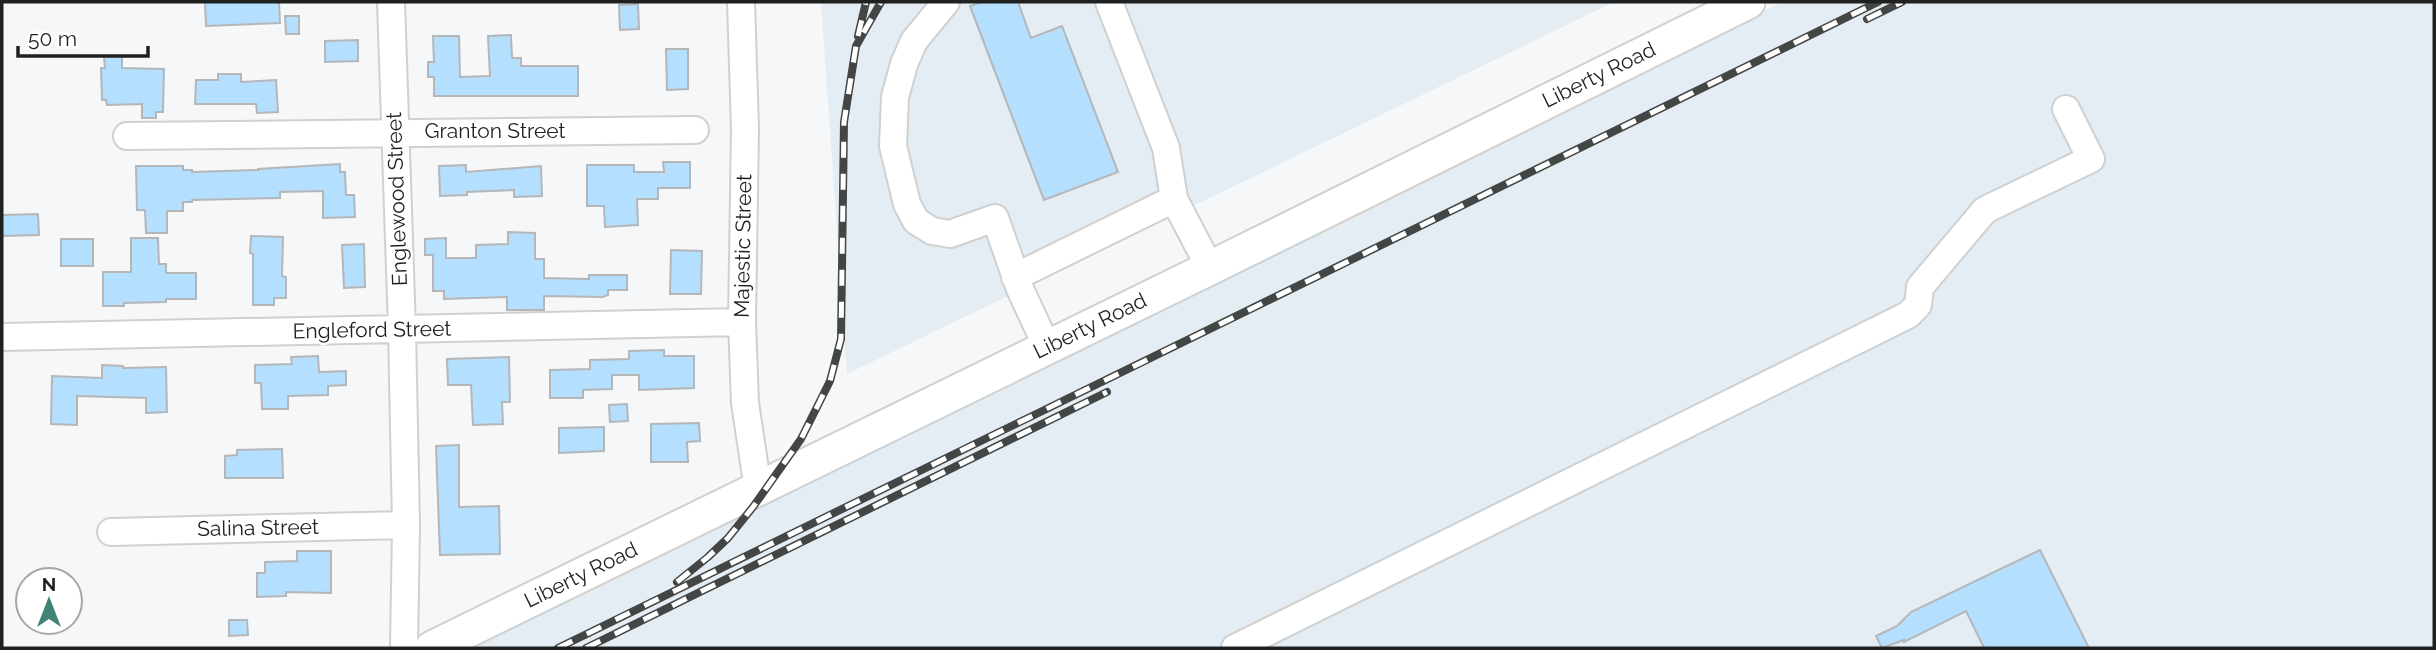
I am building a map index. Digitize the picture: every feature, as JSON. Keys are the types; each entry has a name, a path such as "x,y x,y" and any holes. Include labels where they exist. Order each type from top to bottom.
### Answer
{"main road":[{"name":"Liberty Road","path":"432,648 1748,2"}],"street":[{"name":"Englewood Street","path":"391,2 406,525 404,648"},
{"name":"Majestic Street","path":"741,2 745,129 742,322 745,403 758,489"},
{"path":"946,2 914,41 895,97 893,146 907,204 916,221 932,231 950,234 995,218 1015,277 1047,347"},
{"path":"1109,2 1166,148 1174,199 1210,268"},
{"path":"1235,648 1908,315 1918,305 1920,286 1985,210 2091,159 2066,109"},
{"name":"Granton Street","path":"127,136 695,130"},
{"path":"1015,277 1174,199"},
{"name":"Engleford Street","path":"2,337 742,322"},
{"name":"Salina Street","path":"111,532 406,525"}],"shaded area":[{"path":"821,2 1614,2 847,374"},
{"path":"1782,2 2434,2 2434,648 465,648"}],"building":[{"path":"205,2 279,2 280,23 206,26"},
{"path":"982,2 1018,2 1031,38 1062,26 1118,172 1044,200 970,6"},
{"path":"638,4 639,29 620,30 619,5"},
{"path":"285,16 299,16 299,34 286,34"},
{"path":"511,35 512,58 521,58 521,66 578,66 578,96 434,96 434,77 428,77 428,62 434,62 433,36 459,36 460,77 490,76 488,36"},
{"path":"358,40 358,61 325,62 325,41"},
{"path":"666,49 688,49 688,89 667,90"},
{"path":"104,56 122,56 122,68 164,69 163,112 156,112 156,118 142,118 142,104 107,105 106,100 102,100 101,68 105,68"},
{"path":"218,74 241,74 241,82 276,80 278,112 257,113 256,104 195,104 196,80 218,80"},
{"path":"663,162 690,162 690,188 658,188 658,199 637,199 638,225 605,227 604,206 587,206 587,165 634,165 634,172 664,172"},
{"path":"340,164 340,172 345,172 346,195 354,195 355,217 323,218 323,191 280,192 280,198 183,202 183,211 167,211 167,233 146,233 145,210 137,210 136,166 183,166 183,170 192,172"},
{"path":"466,165 466,172 541,166 542,196 514,197 514,190 440,196 439,166"},
{"path":"38,214 39,235 2,236 2,215"},
{"path":"508,232 535,233 535,259 544,259 544,278 589,279 589,275 627,275 627,290 608,290 608,295 602,297 544,296 544,310 507,310 507,297 444,299 444,291 433,291 433,255 425,255 425,239 446,238 446,258 476,258 476,245 508,244"},
{"path":"251,236 283,237 282,276 286,277 286,298 274,298 274,305 253,305"},
{"path":"131,238 158,238 159,264 166,264 166,273 196,273 196,299 166,299 166,302 103,306 103,272 131,272"},
{"path":"61,239 93,239 93,266 61,266"},
{"path":"364,244 365,287 344,288 342,245"},
{"path":"671,250 702,251 701,294 670,294"},
{"path":"664,350 664,356 694,356 694,388 639,390 639,375 612,375 612,389 583,390 583,398 550,398 550,370 590,369 590,360 629,359 629,351"},
{"path":"318,356 319,372 346,371 346,385 328,386 328,395 288,396 288,409 262,409 261,383 255,383 255,365 292,364 291,357"},
{"path":"509,357 510,402 502,402 503,424 473,425 471,385 448,385 447,359"},
{"path":"102,365 123,368 166,367 167,412 146,413 146,398 77,396 77,425 51,424 52,376 102,378"},
{"path":"627,404 628,421 610,422 609,405"},
{"path":"699,423 700,441 687,442 688,462 651,462 651,424"},
{"path":"604,427 604,451 559,453 559,428"},
{"path":"459,445 459,507 499,506 500,554 440,555 436,446"},
{"path":"282,449 283,478 225,478 225,456 237,455 237,450"},
{"path":"2040,550 2089,648 1984,648 1966,611 1904,642 1882,648 1876,636 1897,626 1911,612"},
{"path":"297,551 331,551 331,593 286,592 286,596 257,597 257,573 265,573 265,562 297,561"},
{"path":"229,620 247,620 248,635 229,636"}],"railway":[{"path":"858,36 866,2"},
{"path":"677,582 728,538 753,507 801,439 830,381 841,339 844,122 856,46 881,2"},
{"path":"558,648 1878,2"},
{"path":"1867,19 1902,2"},
{"path":"586,648 1107,392"}]}
